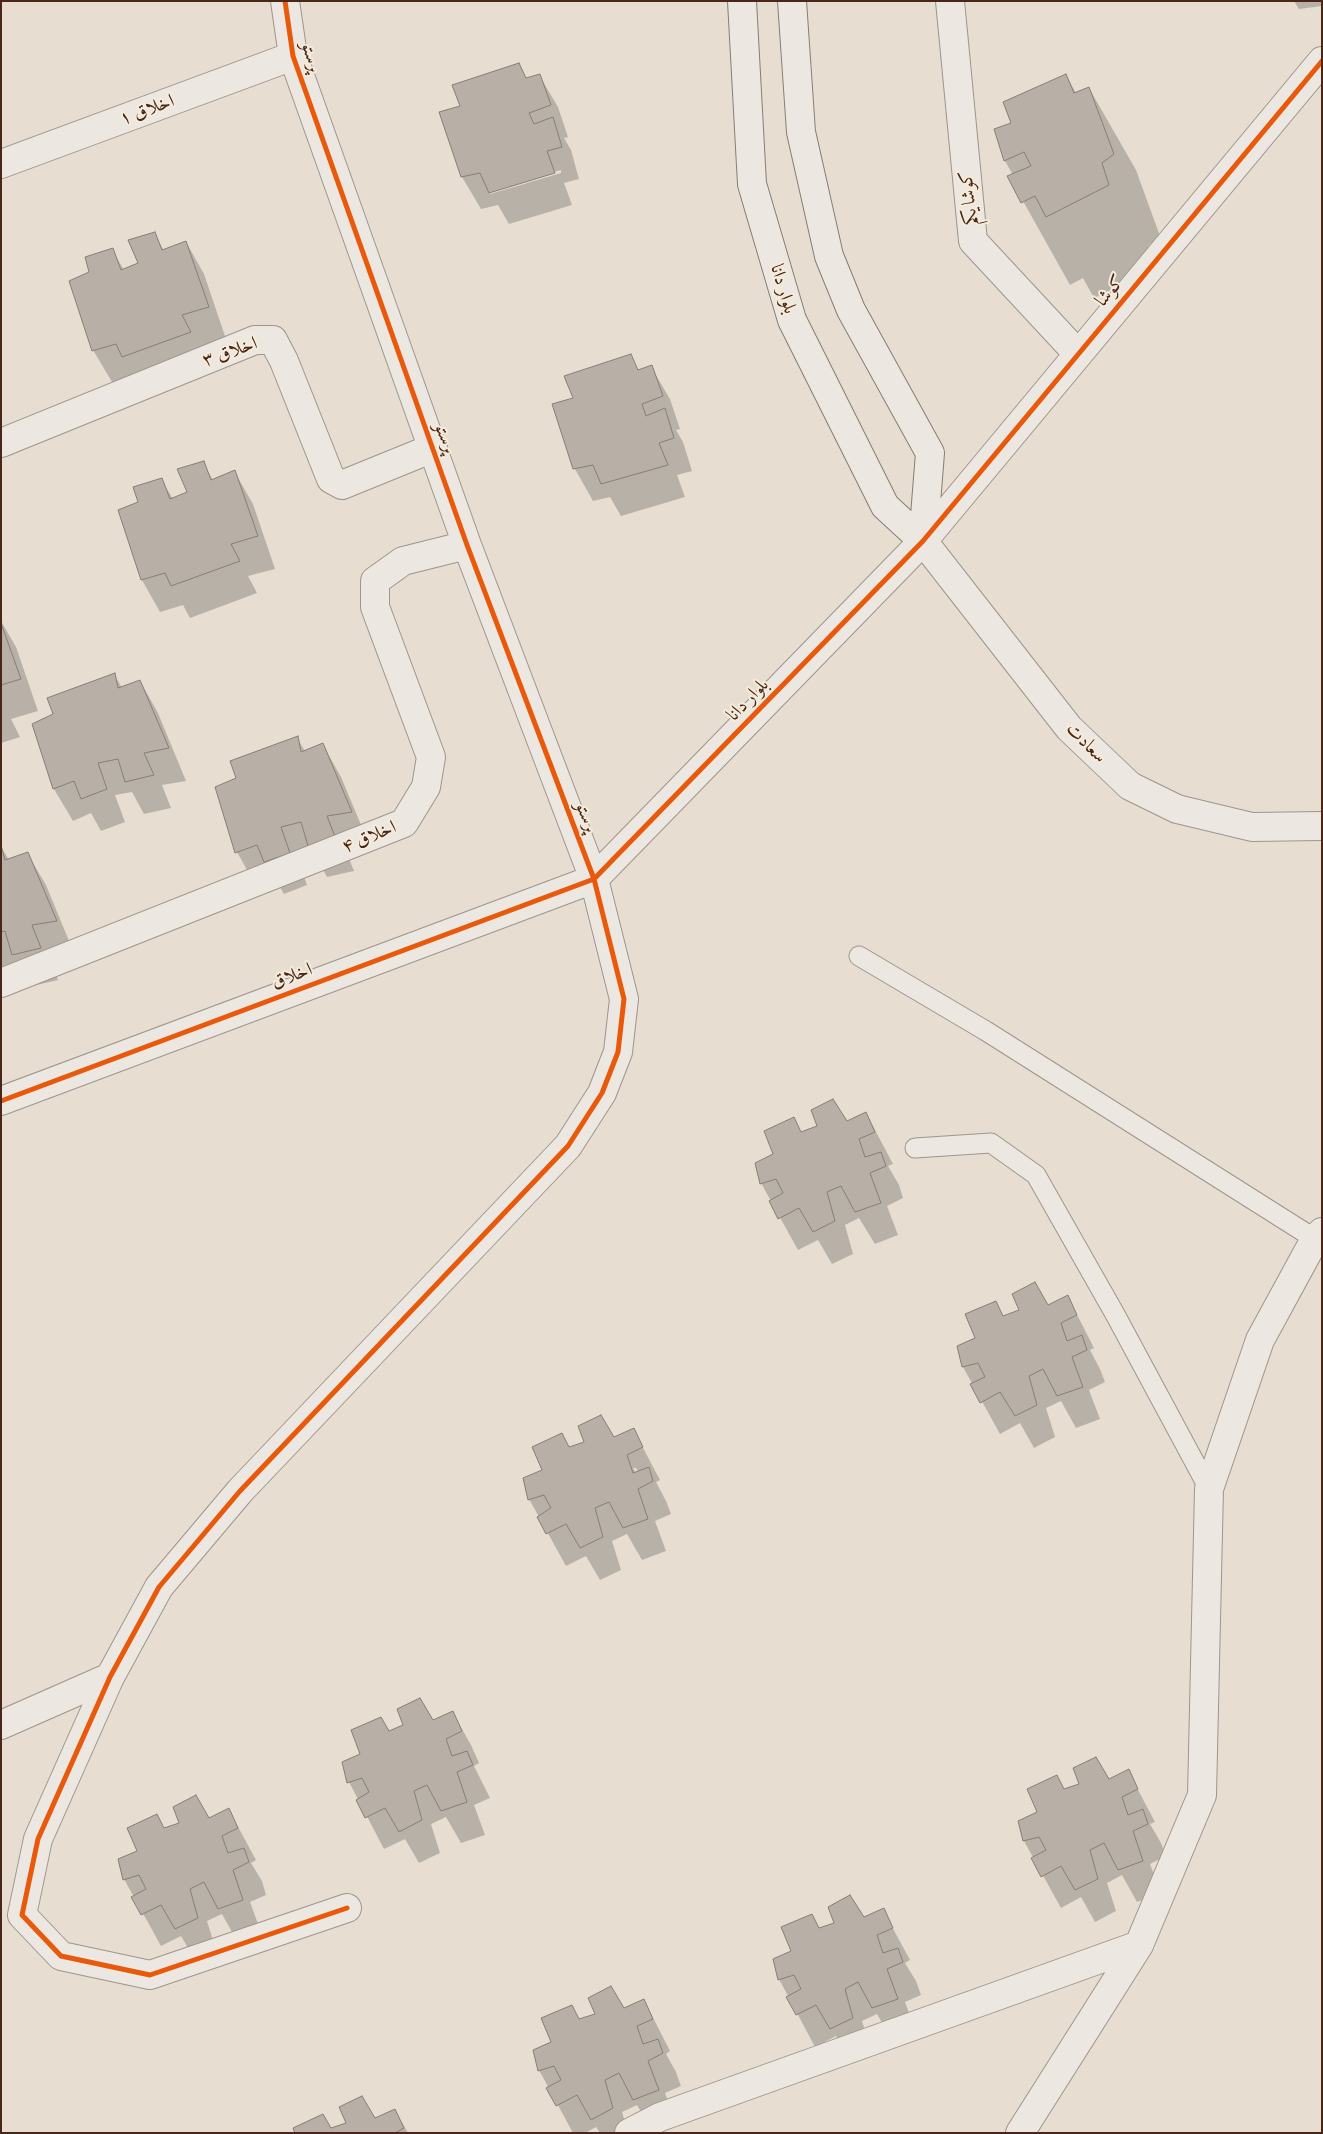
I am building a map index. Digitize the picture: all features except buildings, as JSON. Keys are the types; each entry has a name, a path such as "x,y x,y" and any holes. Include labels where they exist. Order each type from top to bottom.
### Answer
{"street":[{"name":"پرستو","path":"284,1 293,56 467,545 594,880 624,1000 618,1052 602,1093 568,1146 233,1498 159,1588 110,1677 38,1839 22,1915 61,1956 150,1975 347,1908"},
{"name":"بلوار دانا","path":"594,880 923,541 885,506 792,320 752,184 742,1"},
{"path":"792,1 801,132 829,256 851,310 930,453 923,541"},
{"name":"کوشا یکم","path":"950,1 973,240 1078,354"},
{"name":"اخلاق ۱","path":"1,164 293,56"},
{"name":"کوشا","path":"923,541 1322,61"},
{"name":"اخلاق ۳","path":"1,443 255,340 273,340 284,361 331,479 342,484 433,448"},
{"name":"سعادت","path":"923,541 1069,728 1130,786 1177,809 1252,827 1322,826"},
{"name":"اخلاق ۴","path":"1,983 404,823 426,787 431,757 375,607 375,581 403,561 467,545"},
{"name":"اخلاق","path":"6,1096 594,880"},
{"path":"1020,2133 1139,1945 1202,1795 1209,1490 1260,1340 1318,1235"},
{"path":"1,1725 110,1677"},
{"path":"629,2133 660,2117 1139,1945"}],"lane":[{"path":"859,956 986,1031 1318,1235"},
{"path":"915,1148 991,1143 1036,1174 1116,1316 1209,1490"}],"cycle path":[{"path":"285,1 293,56 467,545 594,879 624,999 618,1052 602,1093 568,1146 240,1491 159,1587 110,1677 38,1839 22,1915 61,1956 150,1975 347,1908"},
{"path":"1,1101 594,879 923,541 1322,61"}]}
